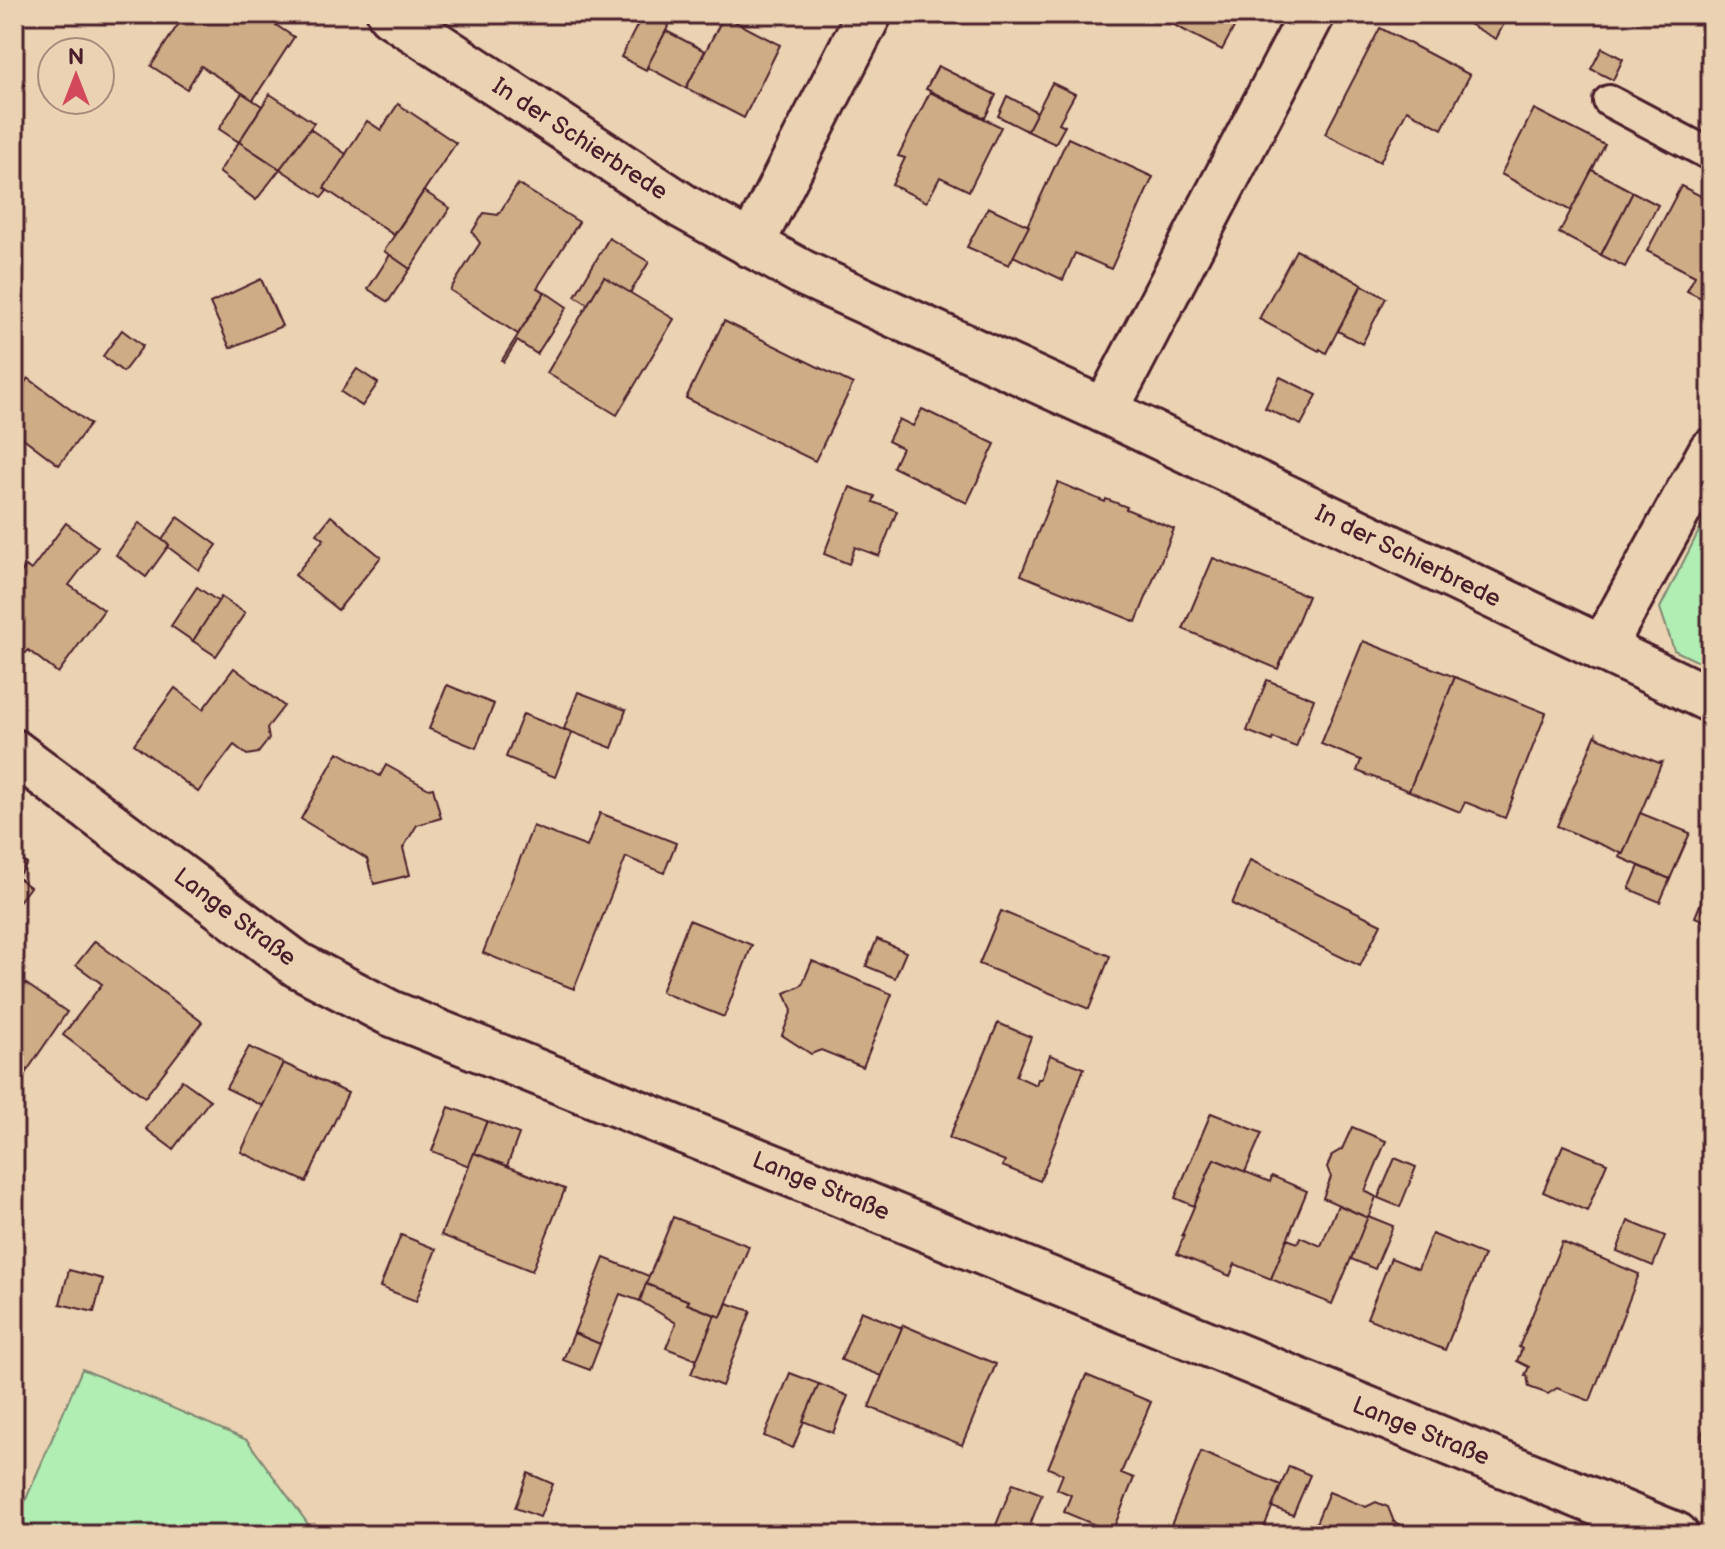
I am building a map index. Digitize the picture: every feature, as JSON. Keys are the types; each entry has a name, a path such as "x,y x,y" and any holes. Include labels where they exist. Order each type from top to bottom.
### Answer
{"street":[{"path":"751,245 869,14"},
{"path":"1105,411 1312,14"},
{"name":"In der Schierbrede","path":"407,19 684,207 803,273 1105,411 1711,700"},
{"path":"1602,649 1711,451"},
{"name":"Lange Straße","path":"14,752 298,965 390,1013 1676,1535"}],"lane":[{"path":"1609,101 1711,155"}],"green space":[{"path":"1711,507 1711,668 1674,650 1660,608"},
{"path":"82,1369 247,1440 316,1535 14,1535 14,1527"}],"building":[{"path":"185,14 259,14 294,37 253,100 201,66 187,89 151,66"},
{"path":"643,14 669,25 646,70 621,57"},
{"path":"1153,14 1241,14 1222,50"},
{"path":"1474,14 1509,14 1496,39 1469,24"},
{"path":"724,16 780,45 744,118 686,88"},
{"path":"1380,28 1470,75 1442,129 1407,110 1380,162 1325,134"},
{"path":"666,31 705,51 686,88 647,67"},
{"path":"1602,48 1623,59 1613,80 1591,69"},
{"path":"938,66 996,95 985,118 926,89"},
{"path":"1052,83 1075,94 1059,123 1065,126 1055,144 1027,131"},
{"path":"930,92 1001,127 969,191 940,177 927,202 892,185 905,158 898,156"},
{"path":"242,93 262,106 239,142 219,129"},
{"path":"270,94 314,123 280,169 239,142"},
{"path":"1007,96 1037,112 1027,131 998,116"},
{"path":"398,104 456,143 394,235 324,188 367,121 381,130"},
{"path":"1534,109 1605,145 1571,211 1501,174"},
{"path":"310,129 346,154 324,188 327,191 322,197 280,169"},
{"path":"1068,138 1153,177 1111,269 1075,253 1063,280 1013,256"},
{"path":"239,142 280,169 256,200 219,172"},
{"path":"1592,170 1633,192 1601,255 1559,233"},
{"path":"518,184 579,222 537,288 545,292 518,334 450,290 480,243 472,232 484,213 498,215"},
{"path":"1681,186 1711,201 1711,303 1687,291 1695,276 1647,251"},
{"path":"424,191 450,208 410,269 384,251"},
{"path":"1633,192 1658,205 1625,267 1601,255"},
{"path":"988,207 1029,226 1009,265 967,247"},
{"path":"609,238 649,262 630,293 604,277 588,304 575,296"},
{"path":"1296,250 1362,284 1326,353 1259,319"},
{"path":"390,255 410,269 388,302 368,289"},
{"path":"604,277 674,319 617,415 547,373"},
{"path":"261,279 282,326 230,348 210,303"},
{"path":"1362,285 1386,298 1362,344 1338,331"},
{"path":"545,292 567,307 537,354 517,341 504,362 502,360"},
{"path":"724,321 853,384 815,461 686,398"},
{"path":"122,330 143,346 123,372 103,356"},
{"path":"357,369 378,383 362,406 341,392"},
{"path":"1280,377 1317,395 1301,425 1265,408"},
{"path":"28,378 90,424 59,465 14,431 14,398"},
{"path":"922,409 995,444 967,503 893,467 902,448 888,441 899,419 913,426"},
{"path":"1058,482 1105,502 1106,499 1127,507 1174,529 1136,622 1021,575"},
{"path":"850,487 875,496 873,502 897,511 879,556 855,547 849,564 824,554"},
{"path":"331,516 381,557 338,610 295,575 324,539 317,534"},
{"path":"178,517 217,545 199,570 162,540"},
{"path":"66,523 98,547 69,585 104,610 58,673 28,650 26,653 14,648 14,581 26,566 31,570"},
{"path":"139,523 169,545 146,577 116,555"},
{"path":"1213,558 1308,596 1278,669 1183,629"},
{"path":"197,587 219,602 193,641 171,626"},
{"path":"221,597 245,613 216,656 193,641"},
{"path":"1363,641 1455,677 1409,791 1357,771 1361,760 1321,744"},
{"path":"234,668 284,706 267,728 269,739 258,753 247,755 234,745 198,792 134,744 175,688 203,709"},
{"path":"1455,677 1546,713 1505,818 1465,802 1460,812 1409,791"},
{"path":"1267,680 1314,699 1296,747 1247,731"},
{"path":"447,685 494,704 476,748 429,729"},
{"path":"578,692 626,710 612,748 564,729"},
{"path":"523,714 572,733 555,777 506,757"},
{"path":"1596,734 1662,762 1623,854 1557,826"},
{"path":"338,752 380,776 386,765 429,789 433,788 441,818 417,825 403,848 410,875 374,884 367,859 301,819"},
{"path":"600,813 676,843 664,873 626,857 574,989 483,953 533,826 587,847"},
{"path":"1640,813 1690,833 1670,879 1619,857"},
{"path":"14,854 27,864 17,877 30,887 14,908"},
{"path":"1250,860 1381,924 1360,966 1232,904"},
{"path":"1639,866 1670,879 1660,902 1629,889"},
{"path":"1711,878 1711,924 1695,917"},
{"path":"1001,911 1110,956 1089,1009 979,964"},
{"path":"689,920 752,945 724,1017 661,992"},
{"path":"877,939 906,952 895,978 866,966"},
{"path":"95,941 202,1022 145,1097 63,1035 102,984 76,965"},
{"path":"812,961 892,994 863,1067 821,1050 811,1054 782,1035 792,1010 785,993 802,985"},
{"path":"25,983 67,1012 16,1087 14,998"},
{"path":"998,1023 1031,1037 1016,1076 1036,1085 1050,1055 1084,1068 1040,1181 1002,1166 1005,1161 949,1138"},
{"path":"249,1047 283,1063 263,1106 226,1088"},
{"path":"283,1063 348,1093 306,1182 241,1152"},
{"path":"182,1080 210,1100 173,1149 146,1129"},
{"path":"449,1107 487,1121 469,1166 432,1151"},
{"path":"1211,1113 1262,1133 1245,1172 1214,1159 1194,1206 1175,1198"},
{"path":"487,1121 519,1134 507,1166 474,1153"},
{"path":"1352,1127 1386,1141 1365,1191 1376,1197 1368,1218 1323,1198 1331,1177 1327,1167 1332,1155 1342,1149"},
{"path":"1563,1145 1607,1163 1587,1211 1543,1192"},
{"path":"474,1153 565,1189 532,1271 441,1235"},
{"path":"1395,1158 1416,1167 1400,1207 1378,1198"},
{"path":"1214,1159 1270,1182 1272,1176 1307,1191 1271,1279 1235,1264 1230,1276 1177,1254"},
{"path":"1338,1205 1368,1218 1332,1304 1271,1279 1287,1239 1298,1243 1300,1237 1321,1246"},
{"path":"1368,1216 1393,1226 1375,1269 1351,1259"},
{"path":"673,1217 749,1246 721,1317 646,1284"},
{"path":"1628,1221 1665,1236 1653,1266 1617,1251"},
{"path":"1432,1234 1484,1255 1445,1350 1367,1318 1391,1258 1418,1269"},
{"path":"401,1235 436,1249 416,1301 380,1287"},
{"path":"1562,1242 1639,1274 1590,1401 1557,1388 1548,1394 1529,1387 1525,1375 1529,1367 1517,1361 1522,1349 1519,1347"},
{"path":"604,1258 649,1276 640,1301 620,1294 600,1344 574,1333"},
{"path":"69,1270 103,1279 94,1312 60,1304"},
{"path":"646,1284 715,1315 697,1360 666,1348 676,1323 640,1301"},
{"path":"727,1303 751,1311 722,1386 691,1374 715,1315 721,1317"},
{"path":"861,1311 902,1328 882,1376 841,1360"},
{"path":"903,1325 996,1364 962,1445 869,1407"},
{"path":"574,1333 600,1344 590,1370 563,1360"},
{"path":"790,1373 819,1384 793,1448 764,1436"},
{"path":"1086,1375 1151,1402 1121,1473 1134,1478 1112,1532 1064,1512 1071,1495 1057,1489 1063,1474 1048,1468"},
{"path":"819,1384 848,1396 833,1433 803,1421"},
{"path":"1711,1412 1711,1446 1705,1444 1701,1436"},
{"path":"1201,1452 1281,1485 1261,1535 1167,1535"},
{"path":"1289,1466 1310,1475 1293,1515 1272,1507"},
{"path":"528,1473 553,1484 540,1517 515,1508"},
{"path":"1013,1483 1042,1494 1026,1535 992,1535"},
{"path":"1329,1492 1366,1507 1376,1502 1388,1507 1394,1522 1410,1529 1408,1535 1311,1535"}]}
